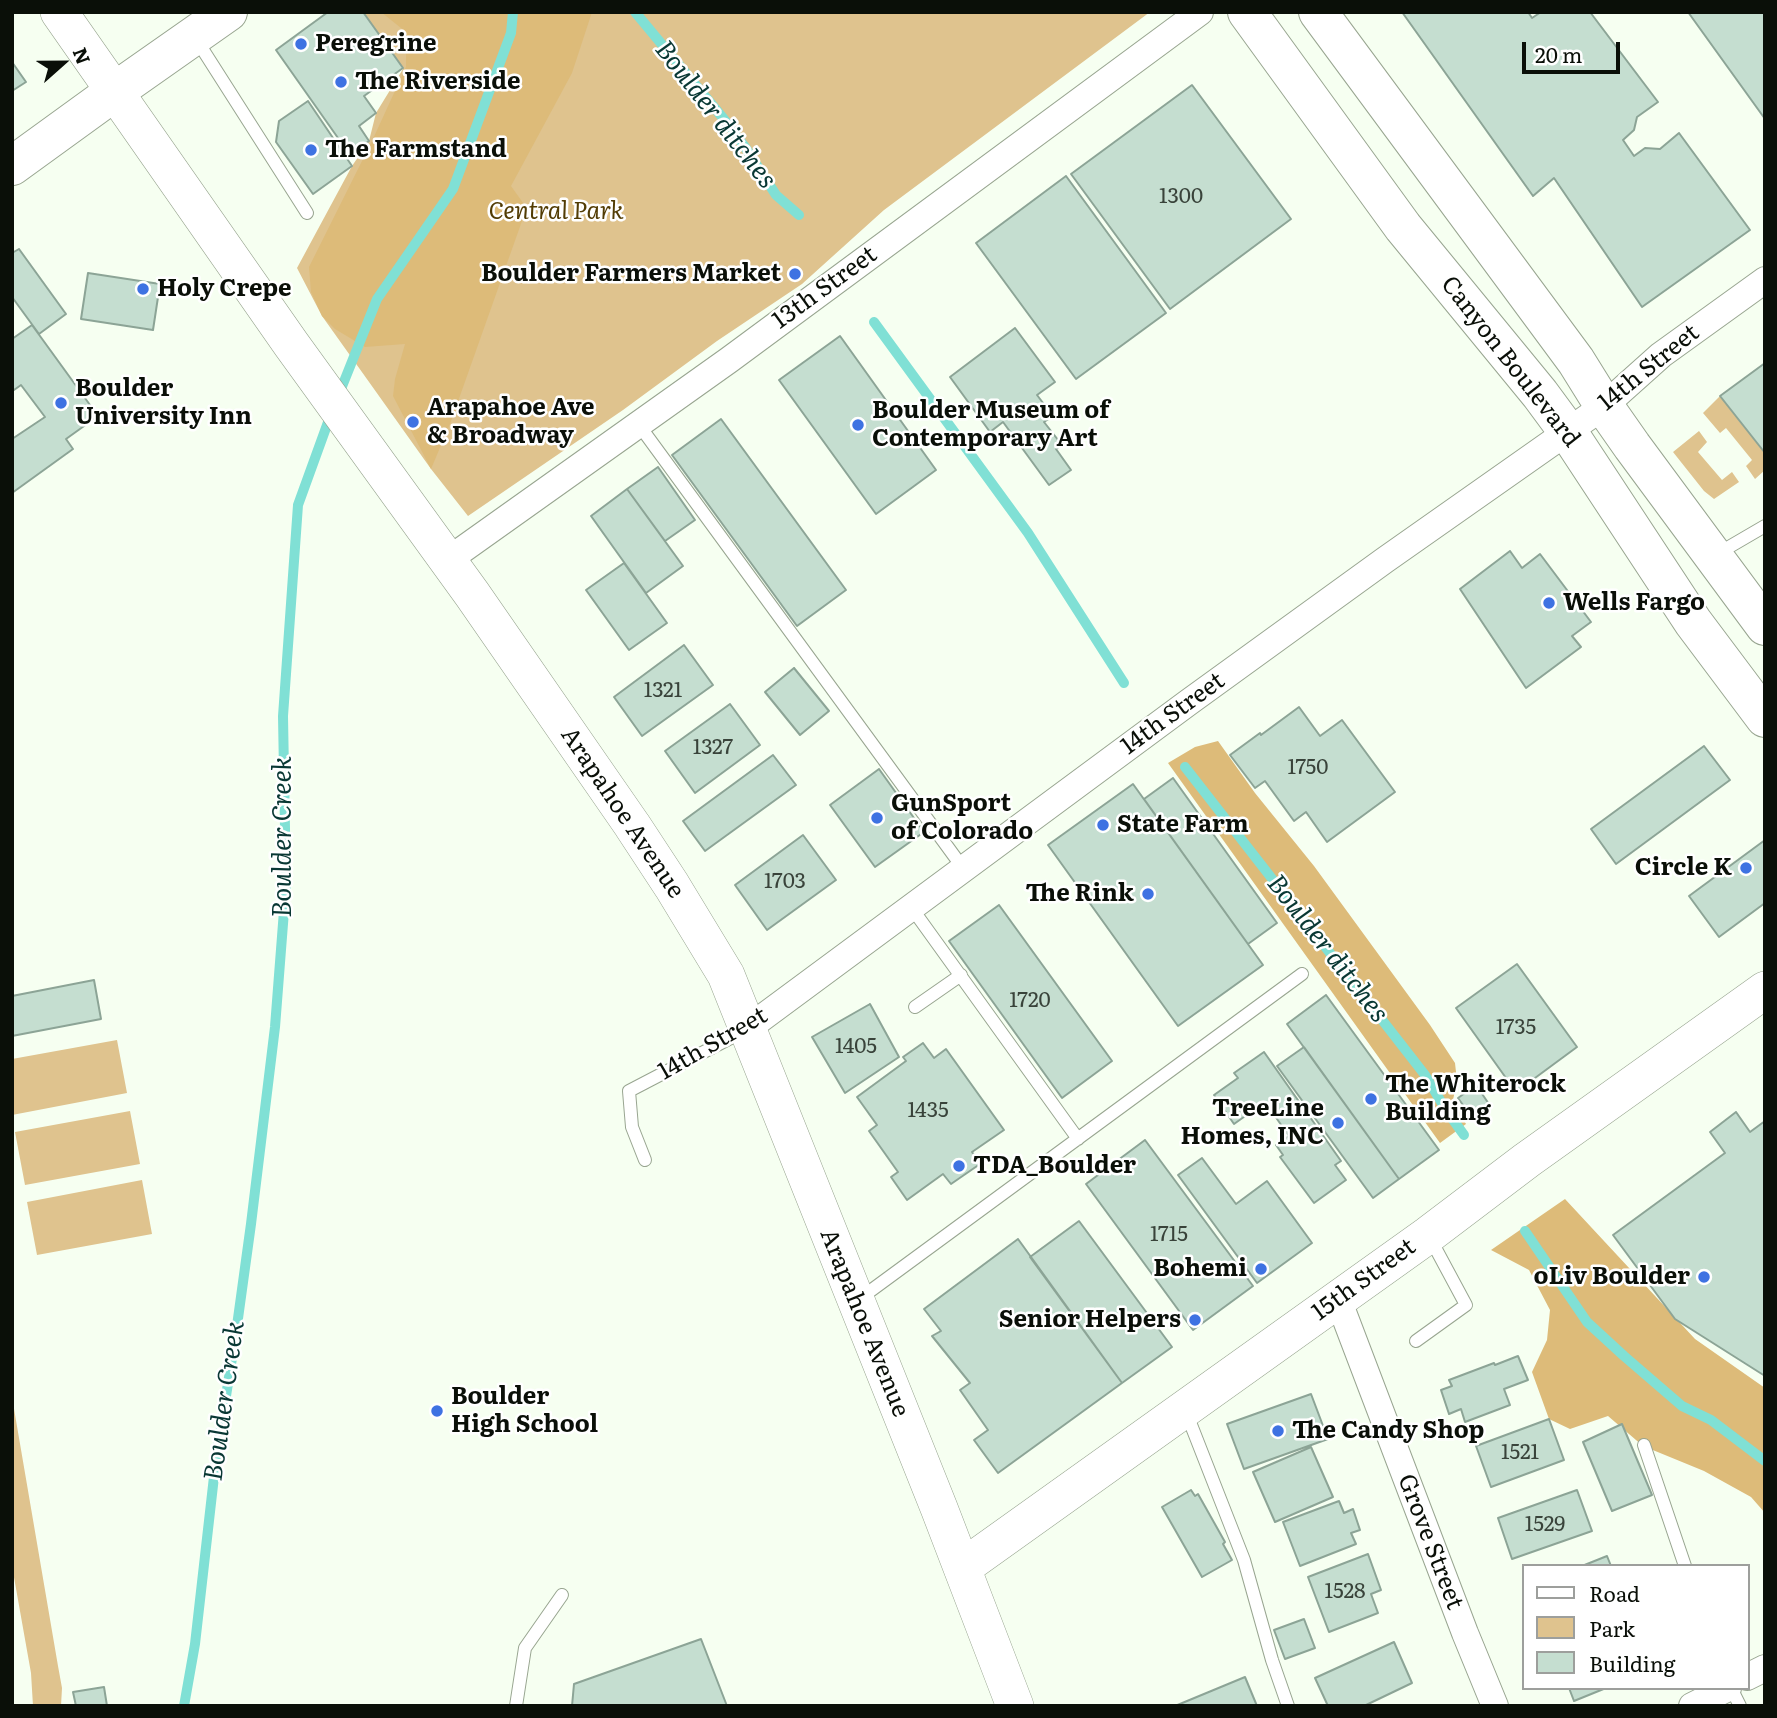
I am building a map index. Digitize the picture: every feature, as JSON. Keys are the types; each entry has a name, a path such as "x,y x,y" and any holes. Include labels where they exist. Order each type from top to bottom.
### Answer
{"main road":[{"name":"Arapahoe Avenue","path":"59,12 290,344 448,560 672,886 726,975 1015,1706"},
{"path":"12,166 228,12"},
{"name":"Canyon Boulevard","path":"1247,12 1403,227 1537,389 1693,622 1765,718"},
{"name":"Canyon Boulevard","path":"1318,12 1576,361 1604,406 1765,626"},
{"name":"15th Street","path":"962,1568 1765,990"}],"street":[{"name":"13th Street","path":"448,560 639,425 1200,12"},
{"name":"14th Street","path":"747,1029 1219,680 1604,406 1661,355 1765,280"},
{"name":"Grove Street","path":"1338,1298 1495,1706"},
{"path":"1749,1676 1765,1668"},
{"path":"1692,1706 1725,1690"}],"lane":[{"path":"194,36 307,213"},
{"path":"639,425 963,868"},
{"path":"1714,556 1765,526"},
{"path":"911,907 1078,1139"},
{"path":"855,1302 1302,974"},
{"path":"915,1007 961,975"},
{"name":"14th Street","path":"645,1160 632,1127 629,1091 747,1029"},
{"path":"1416,1341 1466,1305 1428,1235"},
{"path":"1185,1409 1244,1560 1288,1706"},
{"path":"1644,1445 1684,1564"},
{"path":"516,1706 524,1648 562,1595"},
{"path":"1730,1690 1740,1706"}],"green space":[{"name":"Central Park","path":"363,12 1150,12 884,210 802,284 468,516 431,469 322,316 297,268 352,166 369,141 376,113 403,69"},
{"path":"1720,396 1765,453 1765,470 1755,479 1746,466 1752,460 1726,428 1720,433 1703,413"},
{"path":"1699,431 1707,442 1698,452 1722,480 1732,472 1739,482 1714,499 1704,491 1673,452"},
{"path":"117,1040 127,1093 12,1115 12,1059"},
{"path":"130,1111 140,1164 25,1185 15,1132"},
{"path":"142,1180 152,1234 37,1255 27,1202"},
{"path":"12,1397 62,1688 61,1706 33,1706 31,1673 12,1566"}],"shaded area":[{"path":"381,12 592,12 572,73 511,186 526,207 450,424 431,469 393,396 405,344 365,347 335,329 322,316 311,292 309,267 406,67 406,32"},
{"path":"1218,741 1255,793 1314,866 1455,1063 1457,1081 1453,1100 1466,1124 1440,1143 1168,763 1195,747"},
{"path":"1565,1199 1695,1339 1765,1388 1765,1513 1751,1497 1704,1471 1643,1446 1608,1416 1570,1429 1549,1419 1532,1372 1547,1340 1550,1310 1529,1270 1491,1250"}],"building":[{"name":"The Riverside","path":"328,12 363,12 403,68 364,96 376,113 359,126 369,141 350,155 276,50"},
{"path":"1402,12 1528,12 1532,18 1541,12 1590,12 1658,102 1637,117 1634,130 1623,140 1634,156 1645,148 1660,149 1679,133 1750,230 1642,307 1554,178 1533,196"},
{"path":"1688,12 1765,12 1765,119"},
{"path":"12,62 26,82 12,91"},
{"path":"1192,85 1291,219 1170,309 1071,174"},
{"name":"The Farmstand","path":"308,101 352,166 313,194 276,142 279,121"},
{"path":"1066,176 1166,313 1076,379 976,243"},
{"path":"19,249 66,314 39,334 12,297 12,253"},
{"path":"88,273 160,284 153,330 81,319"},
{"name":"Boulder University Inn","path":"32,325 98,416 66,439 73,449 12,493 12,439 45,417 21,385 14,390 12,387 12,339"},
{"path":"1015,328 1055,382 1037,395 1053,416 1044,422 1062,445 1056,449 1071,470 1049,485 1003,422 990,432 950,377"},
{"name":"Boulder Museum of Contemporary Art","path":"840,336 936,470 876,514 779,380"},
{"path":"1765,363 1765,453 1720,396"},
{"path":"721,419 846,590 797,626 672,455"},
{"path":"658,467 695,520 665,541 627,489"},
{"path":"627,489 683,566 646,593 591,516"},
{"path":"1510,551 1522,568 1540,554 1591,622 1572,636 1581,647 1526,688 1460,589"},
{"path":"624,563 667,623 629,650 586,590"},
{"path":"684,645 713,685 642,736 614,697"},
{"path":"794,668 829,711 800,735 765,692"},
{"path":"730,704 760,745 695,793 665,751"},
{"path":"1299,707 1320,736 1342,720 1395,792 1327,842 1306,812 1294,821 1265,781 1255,788 1230,755"},
{"path":"1704,746 1730,780 1616,864 1591,829"},
{"path":"773,755 796,785 705,851 683,821"},
{"name":"GunSport of Colorado","path":"879,769 924,832 875,867 830,805"},
{"path":"1173,778 1277,923 1248,944 1144,799"},
{"name":"The Rink","path":"1133,784 1263,965 1178,1026 1048,845"},
{"path":"803,835 836,880 767,930 735,885"},
{"name":"Circle K","path":"1765,840 1765,903 1719,937 1689,896"},
{"path":"999,905 1112,1061 1062,1098 949,941"},
{"path":"1517,964 1577,1047 1516,1092 1456,1008"},
{"path":"94,980 101,1019 12,1036 12,996"},
{"name":"The Whiterock Building","path":"1326,995 1439,1150 1399,1179 1287,1024"},
{"path":"870,1004 899,1057 845,1093 812,1037"},
{"path":"923,1043 934,1058 946,1049 1004,1130 972,1152 980,1164 951,1184 943,1174 907,1200 891,1177 898,1172 869,1131 877,1125 857,1097 906,1061 903,1057"},
{"name":"TreeLine Homes, INC","path":"1304,1047 1399,1179 1373,1198 1277,1066"},
{"path":"1264,1052 1341,1161 1335,1165 1346,1180 1314,1203 1280,1157 1283,1155 1276,1145 1289,1136 1265,1102 1234,1124 1214,1095 1238,1078 1234,1073"},
{"path":"1476,1085 1491,1107 1473,1119 1458,1098"},
{"name":"oLiv Boulder","path":"1736,1112 1750,1132 1765,1121 1765,1376 1675,1319 1613,1235 1725,1153 1710,1132"},
{"path":"1145,1140 1253,1286 1193,1330 1086,1184"},
{"path":"1202,1158 1236,1204 1267,1181 1312,1243 1257,1283 1178,1175"},
{"path":"1079,1221 1172,1347 1122,1383 1030,1257"},
{"path":"1018,1239 1122,1383 998,1473 974,1440 988,1430 960,1390 970,1383 932,1336 941,1331 924,1309"},
{"path":"1518,1356 1528,1380 1504,1389 1510,1405 1465,1422 1461,1409 1449,1414 1441,1390 1452,1386 1449,1380"},
{"name":"The Candy Shop","path":"1311,1394 1328,1439 1244,1469 1227,1424"},
{"path":"1549,1419 1564,1460 1491,1487 1476,1446"},
{"path":"1622,1424 1652,1495 1612,1511 1583,1442"},
{"path":"1311,1447 1333,1497 1275,1522 1253,1472"},
{"path":"1191,1490 1195,1496 1198,1494 1232,1560 1202,1577 1162,1507"},
{"path":"1577,1490 1592,1531 1512,1559 1498,1518"},
{"path":"1339,1501 1344,1513 1353,1509 1360,1530 1351,1533 1356,1544 1300,1566 1283,1522"},
{"path":"1368,1554 1381,1590 1371,1594 1378,1613 1329,1632 1308,1577"},
{"path":"1607,1556 1610,1564 1587,1564"},
{"path":"1304,1619 1315,1648 1285,1659 1274,1630"},
{"path":"701,1639 727,1706 572,1706 574,1684"},
{"path":"1394,1642 1412,1683 1364,1706 1328,1706 1315,1678"},
{"path":"1245,1677 1257,1706 1175,1706"},
{"path":"104,1687 107,1706 76,1706 73,1692"},
{"path":"1570,1690 1601,1690 1574,1701"}],"waterway":[{"name":"Boulder Creek","path":"339,394 377,299 453,189 511,33 513,12"},
{"name":"Boulder ditches","path":"635,12 723,118 776,195 799,215"},
{"name":"Boulder ditches","path":"874,322 1028,533 1124,683"},
{"name":"Boulder Creek","path":"184,1706 195,1644 216,1459 251,1224 275,1027 286,885 283,716 298,505 331,414"},
{"name":"Boulder ditches","path":"1185,767 1425,1075 1464,1135"},
{"name":"Boulder ditches","path":"1525,1231 1587,1322 1682,1406 1711,1420 1765,1461"}],"place":[{"name":"Peregrine","path":"301,44"},
{"name":"The Riverside","path":"341,82"},
{"name":"The Farmstand","path":"311,150"},
{"name":"Boulder Farmers Market","path":"795,274"},
{"name":"Holy Crepe","path":"143,289"},
{"name":"Boulder University Inn","path":"61,403"},
{"name":"Arapahoe Ave & Broadway","path":"413,422"},
{"name":"Boulder Museum of Contemporary Art","path":"858,425"},
{"name":"Wells Fargo","path":"1549,603"},
{"name":"GunSport of Colorado","path":"877,818"},
{"name":"State Farm","path":"1103,825"},
{"name":"Circle K","path":"1746,868"},
{"name":"The Rink","path":"1148,894"},
{"name":"The Whiterock Building","path":"1371,1099"},
{"name":"TreeLine Homes, INC","path":"1338,1123"},
{"name":"TDA_Boulder","path":"959,1166"},
{"name":"Bohemi","path":"1261,1269"},
{"name":"oLiv Boulder","path":"1704,1277"},
{"name":"Senior Helpers","path":"1195,1320"},
{"name":"Boulder High School","path":"437,1411"},
{"name":"The Candy Shop","path":"1278,1431"}]}
